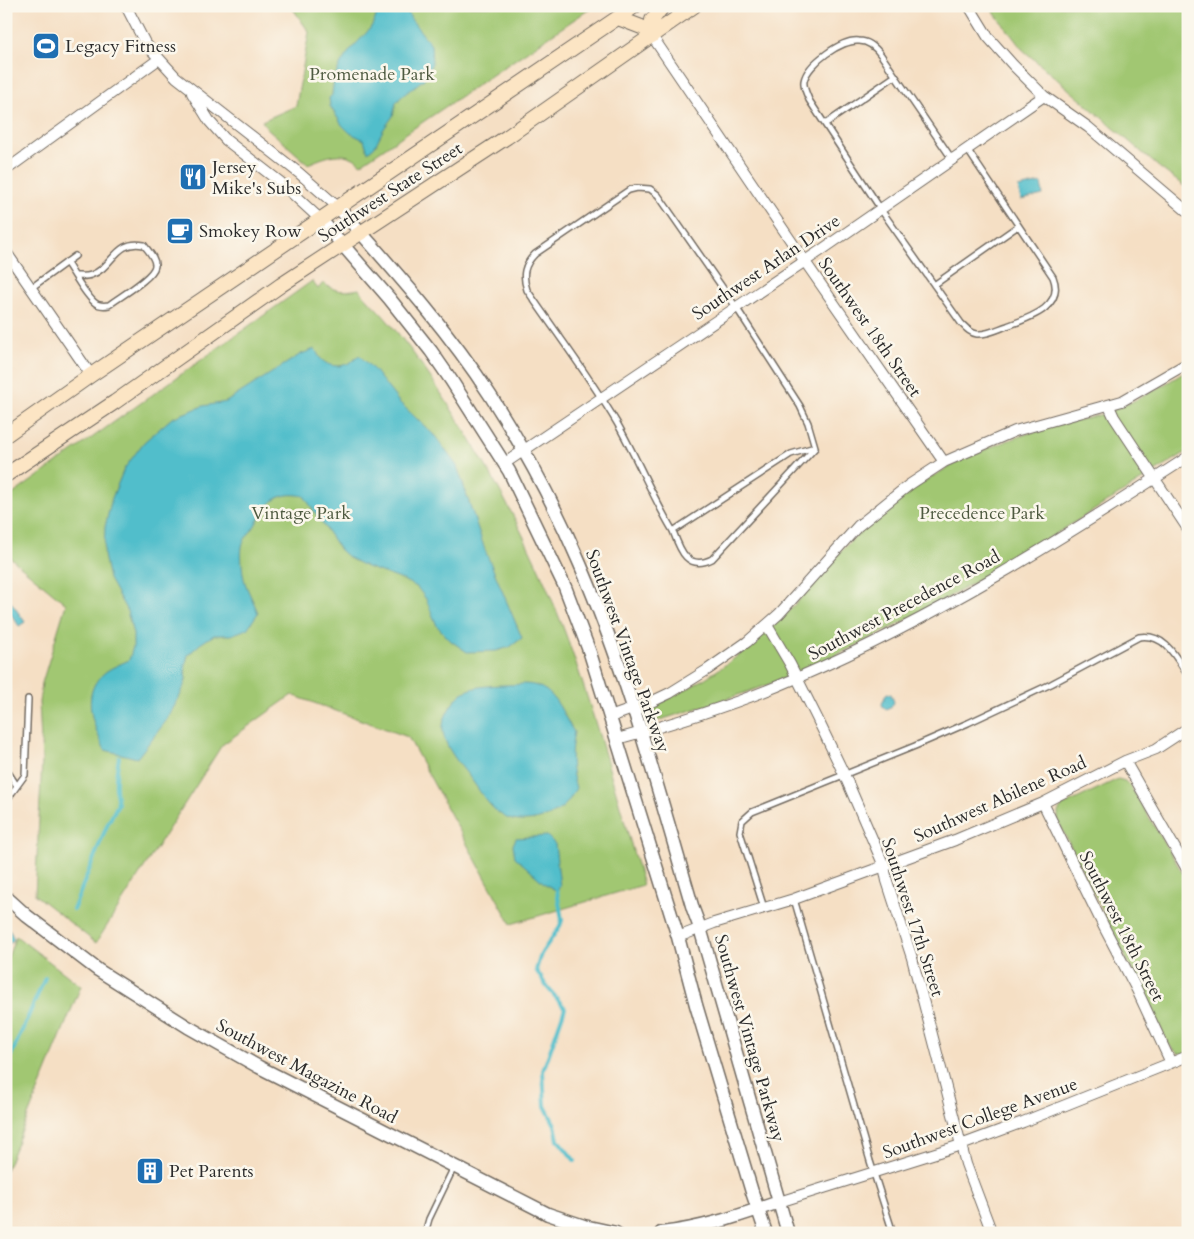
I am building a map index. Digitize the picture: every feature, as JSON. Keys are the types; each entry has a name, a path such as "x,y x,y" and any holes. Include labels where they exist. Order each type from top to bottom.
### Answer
{"main road":[{"name":"Southwest State Street","path":"6,435 635,6"},
{"path":"652,36 652,20 663,6"},
{"name":"Southwest State Street","path":"6,475 115,402 281,285 507,137 694,6"},
{"path":"618,18 644,28 652,36"}],"street":[{"name":"Southwest Vintage Parkway","path":"126,6 145,42 159,59 189,87 299,172 339,208 406,284 450,338 489,394 523,450 554,507 601,613 634,709 700,928 788,1233"},
{"path":"969,6 988,37 1044,96 1088,127 1188,212"},
{"name":"Southwest 18th Street","path":"652,36 804,261 944,462"},
{"path":"6,170 159,59"},
{"name":"Southwest Vintage Parkway","path":"189,87 210,122 226,140 280,182 321,220 389,298 431,351 505,463 565,587 590,653 678,937 696,1005 766,1233"},
{"name":"Southwest Arlan Drive","path":"505,463 881,209 1044,96"},
{"path":"6,252 92,375"},
{"path":"610,717 670,693 718,664 767,625 858,526 909,485 944,462 1015,431 1122,401 1188,363"},
{"path":"1109,406 1114,417 1188,529"},
{"name":"Southwest Precedence Road","path":"617,739 731,705 798,678 853,652 979,587 1188,457"},
{"name":"Southwest 17th Street","path":"767,625 798,678 844,774 884,866 912,958 966,1164 992,1233"},
{"name":"Southwest Abilene Road","path":"678,937 700,928 794,899 955,840 1043,803 1125,761 1156,749 1188,728"},
{"path":"1125,761 1162,829 1188,871"},
{"name":"Southwest 18th Street","path":"1043,803 1137,990 1171,1063"},
{"name":"Southwest Magazine Road","path":"6,896 27,916 98,970 188,1027 258,1068 548,1214 584,1226 616,1233"},
{"name":"Southwest College Avenue","path":"779,1202 961,1145 1188,1056"},
{"path":"661,1233 682,1231 758,1210 779,1202"}],"lane":[{"path":"952,160 877,50 863,41 848,42 810,68 804,80 809,100 881,209 961,323 974,333 988,333 1040,313 1050,305 1056,283 967,149"},
{"path":"825,124 894,76"},
{"path":"646,188 654,192 665,204 736,307 800,406 808,423 815,447 712,559 698,563 685,557 679,548 673,531 662,514 631,448 601,398 527,290 523,275 529,260 629,190 646,188"},
{"path":"934,285 1018,226"},
{"path":"66,262 75,276 94,303 102,306 109,305 151,274 155,265 152,256 144,245 134,243 123,247 99,271 90,276 75,276"},
{"path":"31,288 75,256"},
{"path":"673,531 791,454 815,447"},
{"path":"764,909 740,832 742,821 752,812 915,746 1011,703 1084,667 1138,636 1152,637 1164,644 1174,654 1188,676"},
{"path":"6,801 25,775 28,699"},
{"path":"6,770 17,786"},
{"path":"794,899 893,1233"},
{"path":"425,1233 429,1219 454,1167"}],"green space":[{"name":"Promenade Park","path":"291,6 594,6 361,164 346,155 340,155 329,156 308,164 267,128 262,121 296,106 309,32"},
{"path":"989,6 1188,6 1188,189 1160,168 1022,49"},
{"name":"Vintage Park","path":"312,281 318,289 323,283 340,290 359,289 412,351 467,434 490,473 537,564 566,635 597,728 643,885 511,924 408,737 292,695 222,745 96,943 35,895 42,761 39,702 42,683 66,604 6,554 6,499"},
{"name":"Precedence Park","path":"1188,370 1188,451 1000,568 854,647 768,685 657,721 653,706 707,677 756,641 793,606 858,534 905,495 931,477 983,450 1001,443 1037,430 1111,411 1163,386"},
{"path":"1118,779 1125,781 1130,786 1188,882 1188,1055 1177,1053 1169,1045 1058,821 1058,812 1062,806"},
{"path":"16,936 81,986 6,1170 6,962"}],"water":[{"path":"377,6 405,6 411,19 431,45 432,63 424,79 396,103 393,116 375,146 368,152 364,140 350,133 342,125 330,106 329,98 332,95 338,68 349,51 373,23"},
{"path":"1041,183 1043,195 1021,200 1018,188"},
{"path":"315,349 321,359 326,363 336,366 351,362 359,355 374,370 399,402 435,436 457,466 485,550 522,638 510,647 496,651 467,652 451,641 437,626 426,599 417,587 349,558 340,550 304,496 286,495 279,497 268,506 243,543 244,579 258,613 247,629 231,635 214,635 188,655 185,666 186,680 180,696 166,721 137,758 105,750 93,722 90,702 92,692 95,683 102,675 129,660 133,647 133,634 127,611 109,579 104,555 105,527 112,498 124,469 144,442 172,418 203,406 226,402 301,354"},
{"path":"11,602 25,622 19,626 6,607"},
{"path":"534,685 549,693 555,699 574,732 571,760 576,788 567,802 553,814 536,820 518,821 503,816 484,797 447,745 443,725 449,709 457,698 466,691 481,687"},
{"path":"888,693 891,694 894,702 892,706 886,709 882,704"},
{"path":"547,836 555,844 560,886 557,891 545,884 515,857 513,845 516,838"},
{"path":"6,927 14,939 6,947"}],"waterway":[{"path":"73,910 108,823 118,804 116,781 119,757"},
{"path":"557,891 562,920 541,954 536,970 547,987 565,1008 543,1071 545,1106 555,1125 558,1140 575,1161"},
{"path":"6,1067 45,978"}],"place":[{"name":"Legacy Fitness","path":"46,46"},
{"name":"Jersey Mike's Subs","path":"193,177"},
{"name":"Smokey Row","path":"180,231"},
{"name":"Pet Parents","path":"150,1171"}]}
